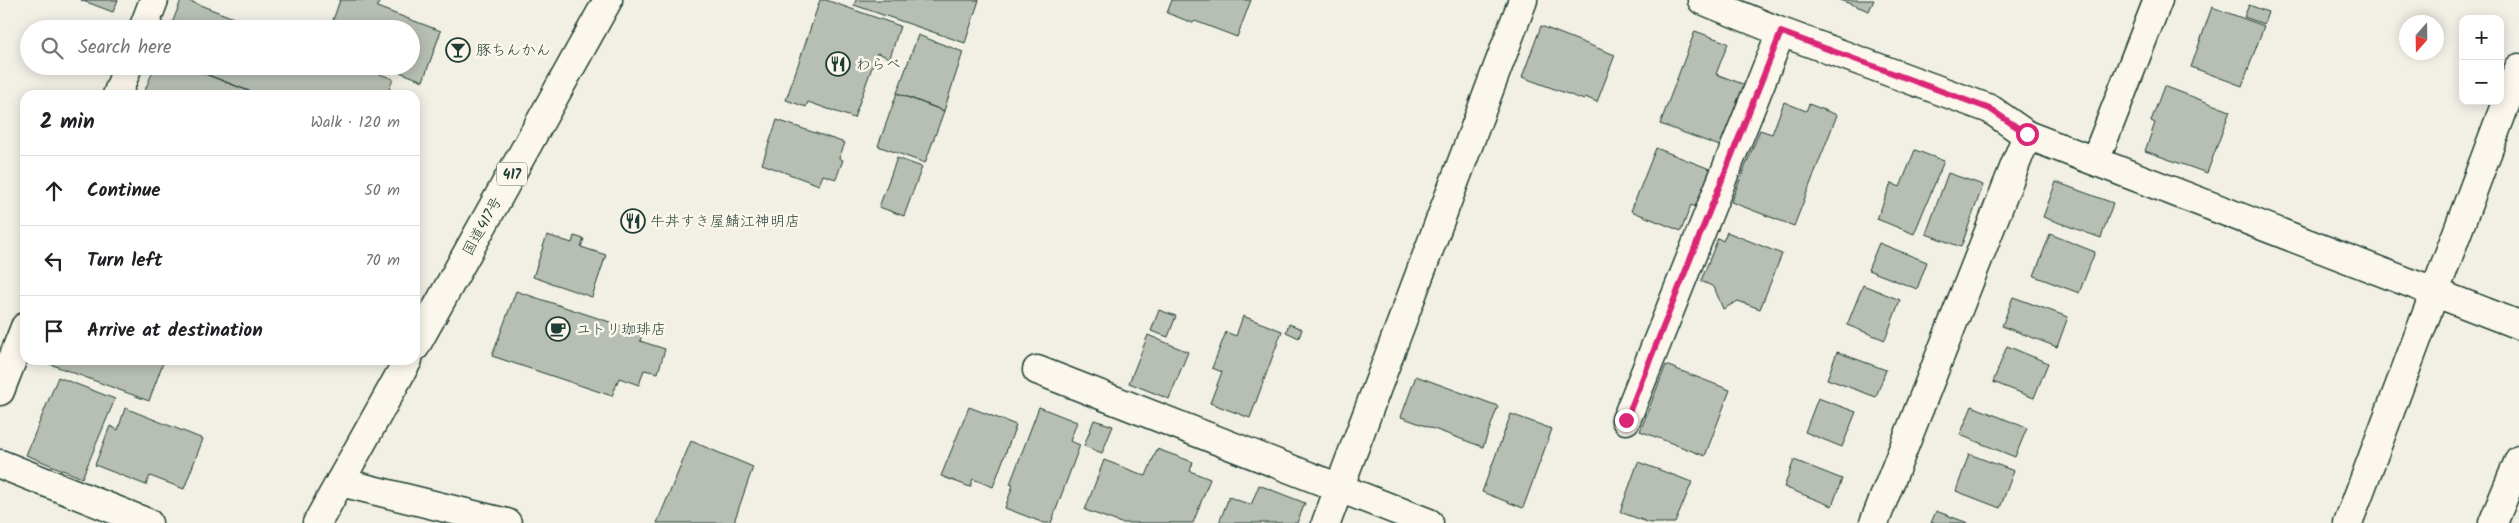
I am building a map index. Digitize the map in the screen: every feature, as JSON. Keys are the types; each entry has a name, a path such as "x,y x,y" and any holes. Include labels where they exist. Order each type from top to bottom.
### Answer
{"main road":[{"path":"146,20 154,0"},
{"name":"国道417号","path":"420,338 608,0"},
{"path":"1326,523 1523,0"},
{"path":"1702,0 1781,32 1990,109 2027,134 2519,325"},
{"path":"2095,161 2158,0"},
{"path":"1626,420 1781,32"},
{"path":"2348,523 2436,294 2519,68"},
{"path":"119,90 125,75"},
{"path":"1874,523 2027,134"},
{"path":"0,391 20,340"},
{"path":"317,523 405,365"},
{"path":"1037,370 1429,523"},
{"path":"2493,523 2519,460"},
{"path":"0,464 148,523"},
{"path":"340,482 507,523"}],"building":[{"path":"81,0 118,0 113,12"},
{"path":"181,0 187,0 239,20 173,20"},
{"path":"340,0 380,0 377,7 412,20 333,20"},
{"path":"820,0 826,0 900,26 890,58 877,53 854,118 808,102 806,107 786,100"},
{"path":"856,0 979,0 965,43 854,5"},
{"path":"1172,0 1251,0 1237,37 1195,21 1193,23 1167,13"},
{"path":"1840,0 1874,0 1869,11"},
{"path":"2249,5 2268,12 2264,24 2244,17"},
{"path":"2212,7 2264,26 2242,86 2191,67"},
{"path":"420,23 441,31 423,81 407,75 420,75"},
{"path":"1541,26 1615,55 1597,102 1585,97 1584,100 1522,77"},
{"path":"1695,31 1728,43 1716,74 1748,86 1725,148 1660,124"},
{"path":"918,35 963,52 944,111 897,93"},
{"path":"151,75 208,75 246,90 145,90"},
{"path":"208,75 383,75 393,79 389,90 246,90"},
{"path":"2164,86 2230,111 2207,173 2145,151 2155,123 2151,121"},
{"path":"897,93 944,111 925,163 878,146"},
{"path":"1784,102 1806,111 1809,104 1837,115 1794,226 1731,202 1760,130 1772,134"},
{"path":"777,120 845,143 839,158 843,160 836,179 823,175 819,185 762,164"},
{"path":"1656,148 1715,171 1700,209 1691,205 1681,231 1631,211"},
{"path":"1915,150 1944,161 1914,234 1877,219 1891,183 1900,187"},
{"path":"897,158 922,167 904,216 879,207"},
{"path":"1948,173 1983,185 1961,247 1926,234"},
{"path":"2056,182 2113,203 2101,238 2043,217"},
{"path":"1727,232 1782,254 1760,309 1738,301 1723,309 1714,287 1701,281 1718,238 1723,241"},
{"path":"2050,234 2095,252 2079,293 2034,276"},
{"path":"547,235 572,243 574,236 584,239 581,247 606,255 592,297 533,277"},
{"path":"1879,243 1927,262 1917,289 1868,270"},
{"path":"1863,285 1900,300 1885,340 1847,325"},
{"path":"516,291 643,333 640,341 665,349 658,373 644,370 639,385 619,378 612,396 492,356"},
{"path":"2013,297 2068,317 2057,347 2002,326"},
{"path":"1159,310 1176,316 1168,337 1151,331"},
{"path":"1243,316 1282,331 1250,418 1210,403 1222,372 1212,368 1226,332 1236,336"},
{"path":"1289,324 1302,329 1299,338 1286,332"},
{"path":"1148,335 1188,352 1169,399 1129,383"},
{"path":"2007,346 2048,363 2034,398 1993,382"},
{"path":"1837,352 1886,370 1876,397 1827,379"},
{"path":"52,365 162,365 149,401"},
{"path":"1666,365 1730,390 1705,456 1640,431"},
{"path":"1416,376 1498,406 1483,447 1401,417"},
{"path":"58,377 115,399 82,478 26,455"},
{"path":"1818,398 1856,412 1842,447 1805,432"},
{"path":"1972,406 2027,428 2015,457 1960,435"},
{"path":"969,407 1016,425 993,487 973,479 970,487 941,476"},
{"path":"1039,407 1077,422 1070,441 1080,445 1051,523 1044,523 1005,508 1013,485 1010,484"},
{"path":"125,408 203,439 184,489 150,476 146,485 95,465 110,426 118,430"},
{"path":"1511,414 1552,429 1523,508 1482,492"},
{"path":"1094,420 1113,426 1102,453 1084,446"},
{"path":"691,441 753,467 734,522 736,523 657,523"},
{"path":"1157,449 1193,462 1190,471 1210,479 1193,523 1121,523 1085,510 1104,460 1146,476"},
{"path":"1969,454 2014,471 2000,508 1956,491"},
{"path":"1794,460 1842,479 1832,506 1784,487"},
{"path":"1638,462 1692,482 1675,523 1650,523 1620,512"},
{"path":"1259,485 1305,503 1297,523 1219,523 1229,497 1251,505"},
{"path":"1936,511 1968,523 1931,523"}],"place":[{"name":"豚ちんかん","path":"458,50"},
{"name":"わらべ","path":"838,64"},
{"name":"牛丼すき屋鯖江神明店","path":"633,221"},
{"name":"ユトリ珈琲店","path":"558,329"}],"route":[{"path":"1626,420 1781,32 1990,109 2027,134"}]}
